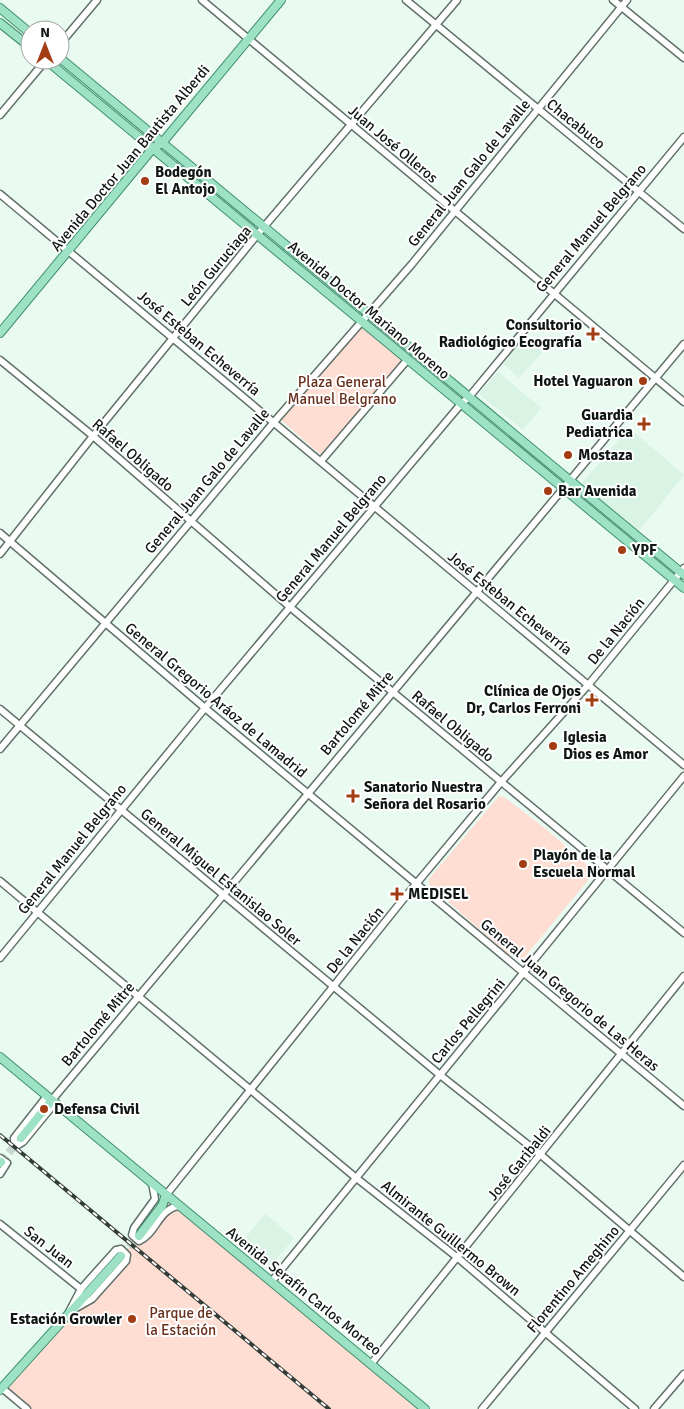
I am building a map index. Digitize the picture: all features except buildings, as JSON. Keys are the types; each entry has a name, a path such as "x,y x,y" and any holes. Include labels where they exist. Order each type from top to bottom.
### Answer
{"main road":[{"name":"Avenida Doctor Juan Bautista Alberdi","path":"0,333 153,148 162,143 281,0"},
{"path":"0,8 20,25"},
{"path":"0,23 20,39"},
{"name":"Avenida Doctor Mariano Moreno","path":"70,66 263,228 683,572"},
{"name":"Avenida Doctor Mariano Moreno","path":"58,70 684,588"},
{"name":"Avenida Serafín Carlos Morteo","path":"0,1057 425,1409"},
{"path":"21,1138 51,1099"},
{"path":"139,1236 162,1206 166,1195"},
{"path":"1,1389 121,1256"}],"street":[{"path":"70,32 98,0"},
{"name":"Juan José Olleros","path":"202,0 455,213 684,402"},
{"name":"Chacabuco","path":"406,0 684,229"},
{"name":"León Guruciaga","path":"0,554 93,436 257,235 458,0"},
{"path":"613,0 684,58"},
{"name":"General Juan Galo de Lavalle","path":"0,750 190,521 455,213 537,109 627,0"},
{"path":"0,115 38,70"},
{"name":"General Manuel Belgrano","path":"0,958 120,810 461,404 469,397 684,137"},
{"name":"José Esteban Echeverría","path":"0,194 684,765"},
{"name":"Bartolomé Mitre","path":"51,1099 684,344"},
{"name":"Rafael Obligado","path":"0,360 93,436 290,607 684,932"},
{"path":"321,461 408,360"},
{"name":"General Gregorio Aráoz de Lamadrid","path":"0,532 205,708 417,884"},
{"name":"De la Nación","path":"166,1195 250,1088 417,884 502,782 589,684 674,580 683,572"},
{"name":"General Miguel Estanislao Soler","path":"0,709 440,1075 541,1155 684,1277"},
{"name":"Carlos Pellegrini","path":"272,1281 684,776"},
{"name":"Almirante Guillermo Brown","path":"0,881 355,1177 458,1258 635,1409"},
{"name":"General Juan Gregorio de Las Heras","path":"417,884 684,1106"},
{"name":"José Garibaldi","path":"371,1364 684,976"},
{"path":"51,1099 23,1142 18,1145 14,1138 51,1099"},
{"path":"0,1161 7,1163 0,1174"},
{"name":"Florentino Ameghino","path":"482,1409 684,1166"},
{"path":"152,1183 156,1199 134,1228 132,1236 134,1239 139,1241 144,1239 168,1209 178,1206"},
{"name":"San Juan","path":"0,1224 82,1289"},
{"path":"116,1250 124,1251 127,1256 126,1260 98,1292 92,1298 69,1312 82,1289 116,1250"},
{"path":"654,1409 684,1374"},
{"path":"1,1389 27,1409"}],"shaded area":[{"path":"525,336 543,351 519,378 502,363"},
{"path":"498,372 541,408 523,430 479,394"},
{"path":"629,428 684,475 638,532 581,484"},
{"path":"265,1214 294,1238 270,1267 241,1243"}],"green space":[{"name":"Plaza General Manuel Belgrano","path":"363,326 404,362 321,455 281,420"},
{"path":"499,796 504,797 546,829 592,869 593,874 524,958 519,960 511,954 509,955 429,885 429,879"},
{"name":"Parque de la Estación","path":"166,1195 425,1409 27,1409 2,1388 139,1236"}],"tunnel":[{"path":"1,1162 21,1138"},
{"path":"121,1256 139,1236"}],"railway":[{"path":"0,1135 329,1409"}],"place":[{"name":"Bodegón El Antojo","path":"145,181"},
{"name":"Consultorio Radiológico Ecografía","path":"593,334"},
{"name":"Hotel Yaguaron","path":"643,381"},
{"name":"Guardia Pediatrica","path":"644,424"},
{"name":"Mostaza","path":"568,455"},
{"name":"Bar Avenida","path":"548,491"},
{"name":"YPF","path":"622,550"},
{"name":"Clínica de Ojos Dr, Carlos Ferroni","path":"592,700"},
{"name":"Iglesia Dios es Amor","path":"553,746"},
{"name":"Sanatorio Nuestra Señora del Rosario","path":"353,796"},
{"name":"Playón de la Escuela Normal","path":"523,864"},
{"name":"MEDISEL","path":"397,894"},
{"name":"Defensa Civil","path":"44,1109"},
{"name":"Estación Growler","path":"132,1319"}]}
